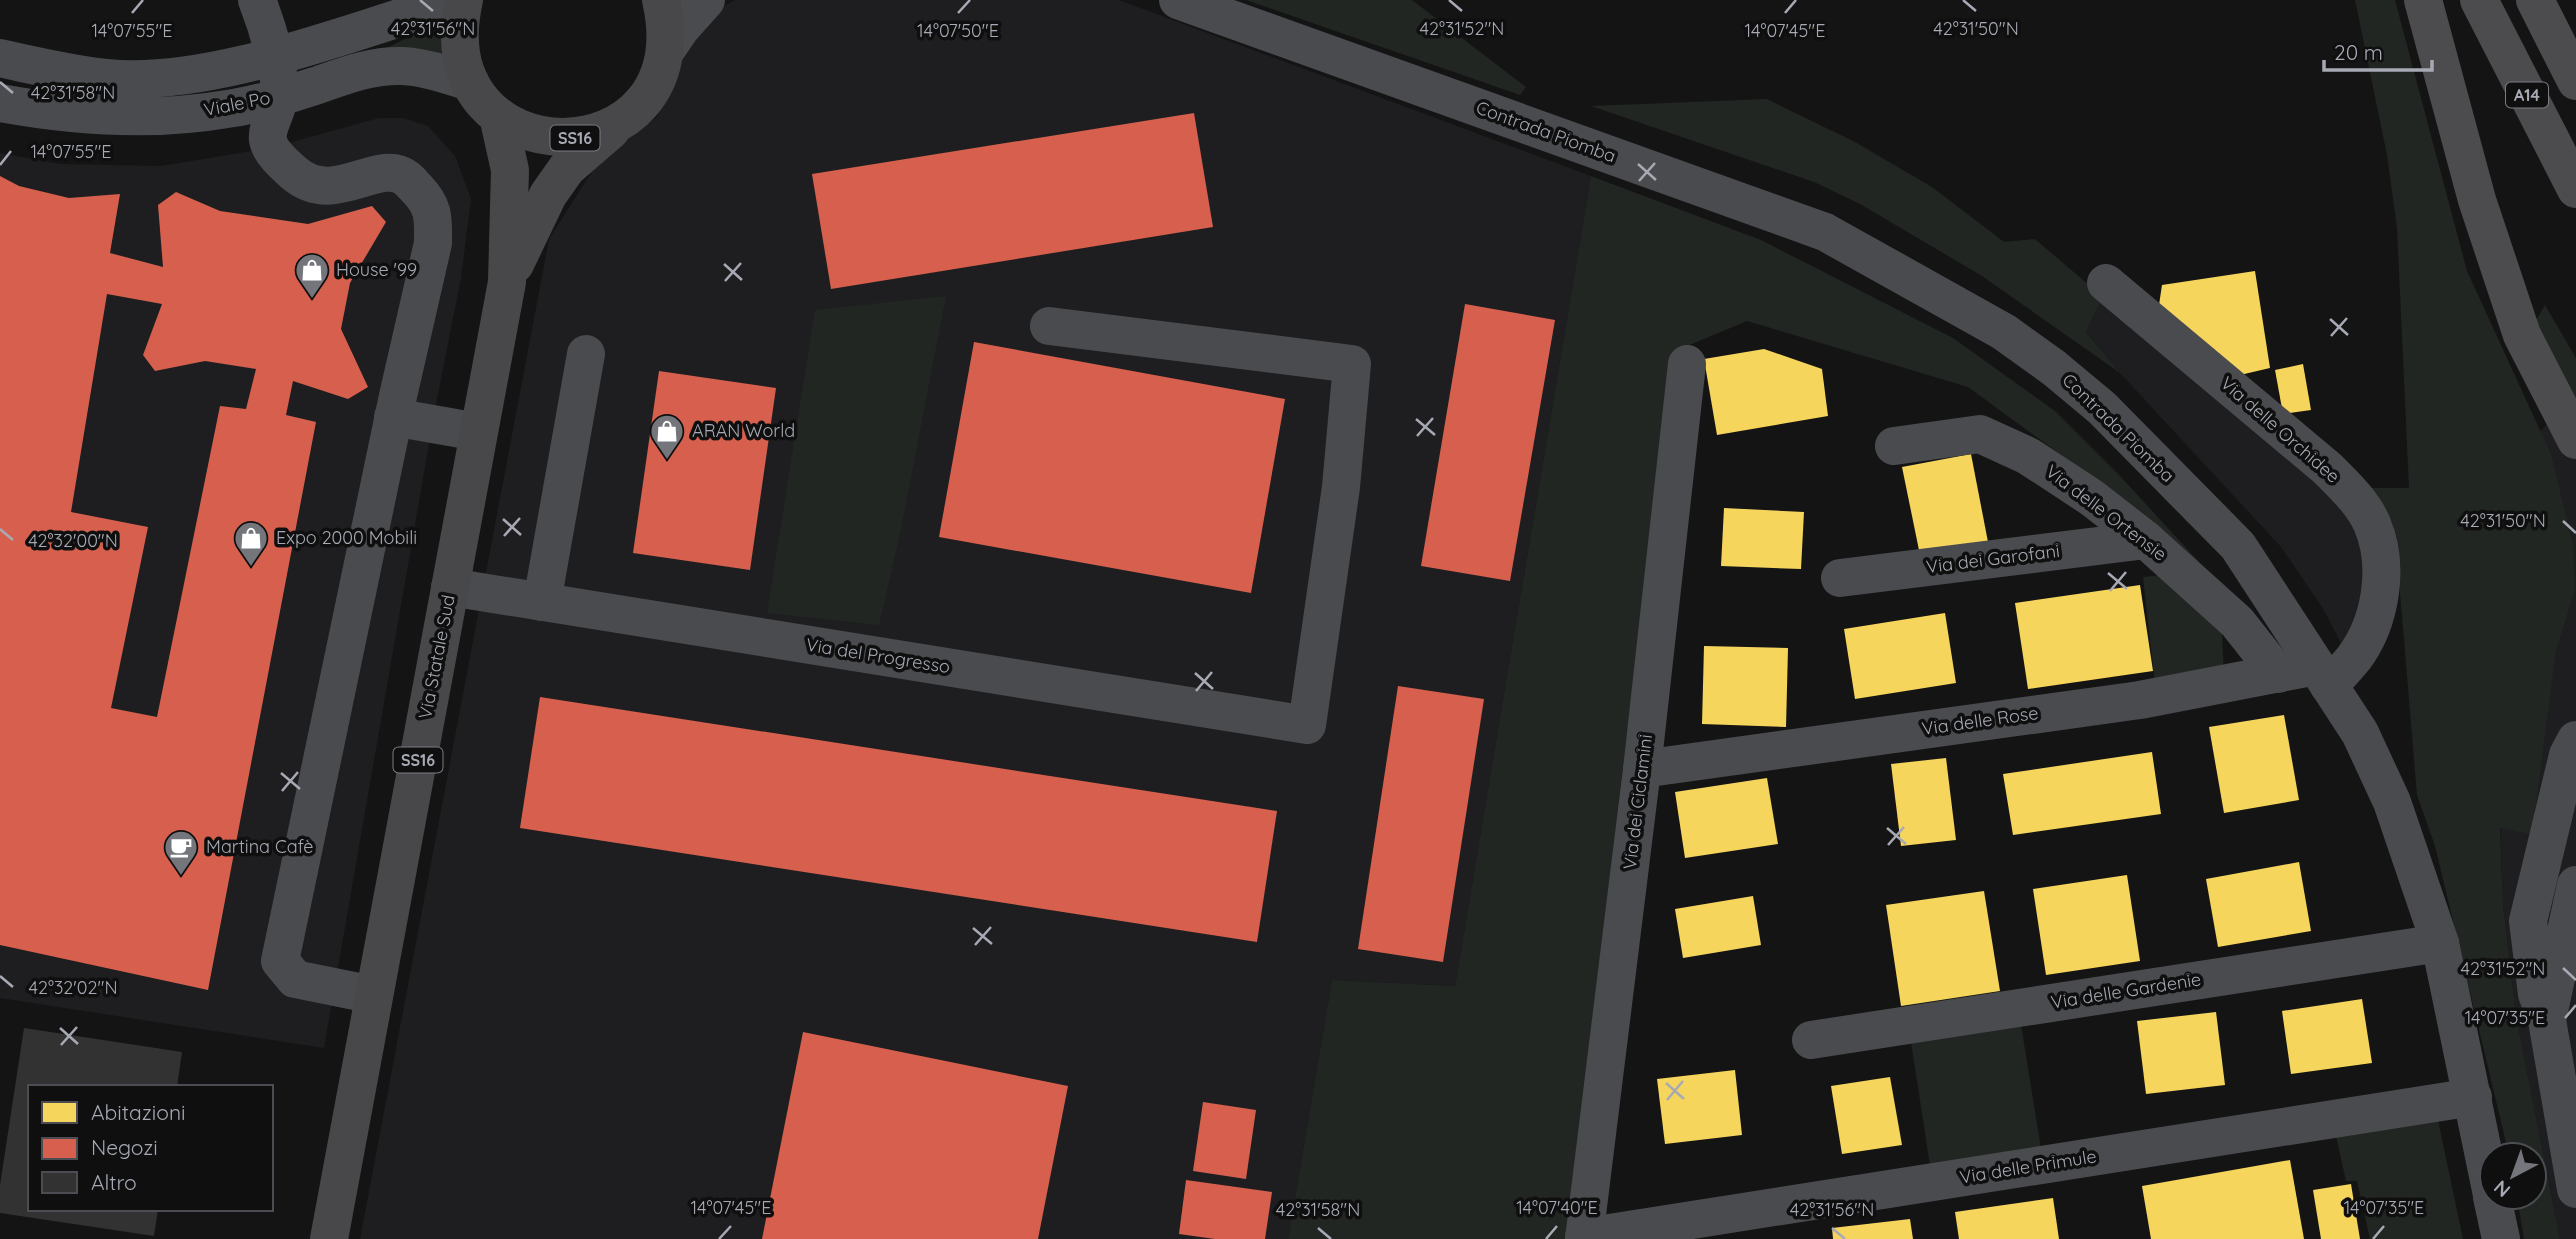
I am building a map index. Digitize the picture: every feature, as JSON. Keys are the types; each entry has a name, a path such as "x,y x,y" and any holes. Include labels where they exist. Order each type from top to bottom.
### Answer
{"highway":[{"path":"2423,0 2477,200 2522,335 2576,440"},
{"name":"A14","path":"2479,0 2576,189"},
{"name":"A14","path":"2535,0 2574,74"}],"main road":[{"name":"SS16","path":"464,0 459,24 460,54 470,82 482,100 498,116 520,130 546,137 572,138 598,133 622,121"},
{"name":"SS16","path":"507,282 548,195 567,168 643,102 658,77 666,50 667,24 661,0"},
{"name":"SS16","path":"498,116 510,170 507,282"},
{"name":"Via Statale Sud","path":"329,1239 507,282"}],"street":[{"path":"257,0 268,28 280,96 267,136 270,148 295,174 316,186 335,186 379,173 404,176 429,202 433,223 433,243 393,417 280,961 295,979 374,995"},
{"path":"0,58 107,78 137,79 218,69 424,10 438,0"},
{"path":"666,50 706,0"},
{"name":"Contrada Piomba","path":"1178,0 1825,232 2004,332 2054,368 2102,408 2238,546 2360,733 2392,802 2440,943 2481,1141"},
{"name":"Viale Po","path":"0,103 49,112 142,118 229,109 357,71 402,66 440,72 470,82"},
{"name":"Via delle Orchidee","path":"2106,283 2328,469 2352,495 2372,524 2380,554 2382,582 2374,619 2356,656 2323,676"},
{"name":"Via del Progresso","path":"450,587 1307,725 1341,487 1352,364 1049,326"},
{"path":"541,602 586,354"},
{"name":"Via dei Ciclamini","path":"1584,1238 1642,769 1687,364"},
{"path":"393,417 478,432"},
{"name":"Via delle Ortensie","path":"1894,446 1980,434 2028,456 2092,498 2146,540 2237,622 2278,674"},
{"name":"Via dei Garofani","path":"1840,578 2146,540"},
{"name":"Via delle Rose","path":"1642,769 2140,699 2278,674 2323,676"},
{"path":"2576,740 2568,755 2528,921 2537,993 2547,1020 2576,1189"},
{"path":"2547,1020 2576,884"},
{"name":"Via delle Gardenie","path":"1811,1040 2440,943"},
{"name":"Via delle Primule","path":"1584,1238 2473,1097"},
{"name":"Contrada Piomba","path":"2495,1211 2501,1239"}],"shaded area":[{"path":"735,0 1119,0 1591,176 1455,986 1332,980 1288,1239 360,1239 549,239 605,151 657,117 701,19"},
{"path":"1246,0 1412,0 1526,87 1520,95"},
{"path":"2355,0 2395,0 2467,271 2551,454 2573,546 2575,590 2556,650 2532,834 2500,828 2503,904 2516,1016 2541,1141 2506,1141 2435,846 2417,795 2398,569 2361,488 2409,488 2397,228 2387,155"},
{"path":"446,19 443,31 446,65 368,57"},
{"path":"1767,99 1855,142 1932,187 2004,242 2035,239 2103,297 2086,332 2120,373 1982,276 1860,204 1814,182 1591,106"},
{"path":"379,118 403,118 428,126 455,156 471,199 461,278 436,404 324,1048 0,998 0,153 60,164 161,166 270,148"},
{"path":"1591,176 1761,240 1953,338 2055,411 2121,477 2256,624 2150,520 1968,387 1747,321 1673,352 1566,1239 1288,1239 1332,980 1455,986"},
{"path":"946,296 901,529 879,625 767,613 815,310"},
{"path":"2103,297 2302,464 2347,516 2366,557 2362,614 2342,645 2322,607 2281,547 2120,373 2086,332"},
{"path":"2545,305 2576,358 2576,411 2534,324"},
{"path":"2576,394 2576,1239 2560,1239 2548,1178 2548,1141 2541,1141 2516,1016 2503,904 2489,484"},
{"path":"2164,575 2222,633 2224,676 2155,684 2143,577"},
{"path":"2021,1025 2042,1155 1931,1172 1911,1042"},
{"path":"2438,1120 2463,1239 2370,1239 2357,1181 2346,1181 2336,1136"},
{"path":"2548,1178 2560,1239 2524,1239 2519,1211 2548,1211"}],"building: Abitazioni":[{"path":"2255,271 2270,368 2240,375 2159,305 2162,285"},
{"path":"1764,349 1822,369 1828,416 1717,435 1704,359"},
{"path":"2303,364 2311,410 2283,414 2275,370"},
{"path":"1971,454 1988,542 1920,555 1902,467"},
{"path":"1724,508 1804,512 1801,569 1721,566"},
{"path":"2140,585 2153,671 2028,689 2015,603"},
{"path":"1945,613 1956,683 1855,699 1844,629"},
{"path":"1704,646 1788,648 1786,727 1702,724"},
{"path":"2284,715 2299,800 2224,813 2209,727"},
{"path":"2152,752 2161,814 2013,835 2003,774"},
{"path":"1946,758 1956,840 1901,846 1891,764"},
{"path":"1767,778 1778,844 1685,858 1675,792"},
{"path":"2299,862 2311,931 2218,947 2206,879"},
{"path":"2127,875 2140,961 2046,975 2033,889"},
{"path":"1984,891 2000,991 1901,1006 1886,905"},
{"path":"1753,896 1761,945 1683,958 1675,909"},
{"path":"2362,999 2372,1063 2291,1074 2282,1011"},
{"path":"2216,1012 2225,1085 2146,1094 2137,1021"},
{"path":"1735,1070 1742,1135 1665,1144 1657,1079"},
{"path":"1890,1077 1902,1145 1842,1154 1831,1086"},
{"path":"2290,1160 2304,1239 2151,1239 2142,1186"},
{"path":"2351,1184 2360,1239 2321,1239 2313,1190"},
{"path":"2053,1198 2059,1239 1959,1239 1955,1212"},
{"path":"1910,1219 1913,1239 1833,1239 1832,1228"}],"building: Negozi":[{"path":"1194,113 1213,227 831,289 812,174"},
{"path":"0,176 19,186 69,198 120,194 110,253 163,267 158,205 176,192 220,211 308,224 372,206 386,222 350,283 341,329 368,387 348,399 293,381 286,415 316,422 208,990 0,945","holes":["107,294 162,304 143,355 155,371 205,361 256,369 246,409 220,406 157,717 111,708 148,527 71,512"]},
{"path":"1465,304 1555,320 1510,581 1421,566"},
{"path":"974,342 1285,399 1251,593 939,537"},
{"path":"659,371 776,388 750,570 633,553"},
{"path":"1398,686 1484,699 1443,962 1358,949"},
{"path":"540,697 1277,811 1257,942 520,828"},
{"path":"803,1032 1068,1086 1038,1239 762,1239"},
{"path":"1203,1102 1256,1110 1246,1179 1193,1171"},
{"path":"1186,1180 1272,1192 1265,1239 1215,1239 1179,1234"}],"building: Altro":[{"path":"24,1028 182,1052 177,1085 28,1085 28,1211 158,1211 154,1236 0,1213 0,1185"}],"place":[{"name":"House '99","path":"312,300"},
{"name":"ARAN World","path":"667,461"},
{"name":"Expo 2000 Mobili","path":"251,568"},
{"name":"Martina Cafè","path":"181,877"}]}
